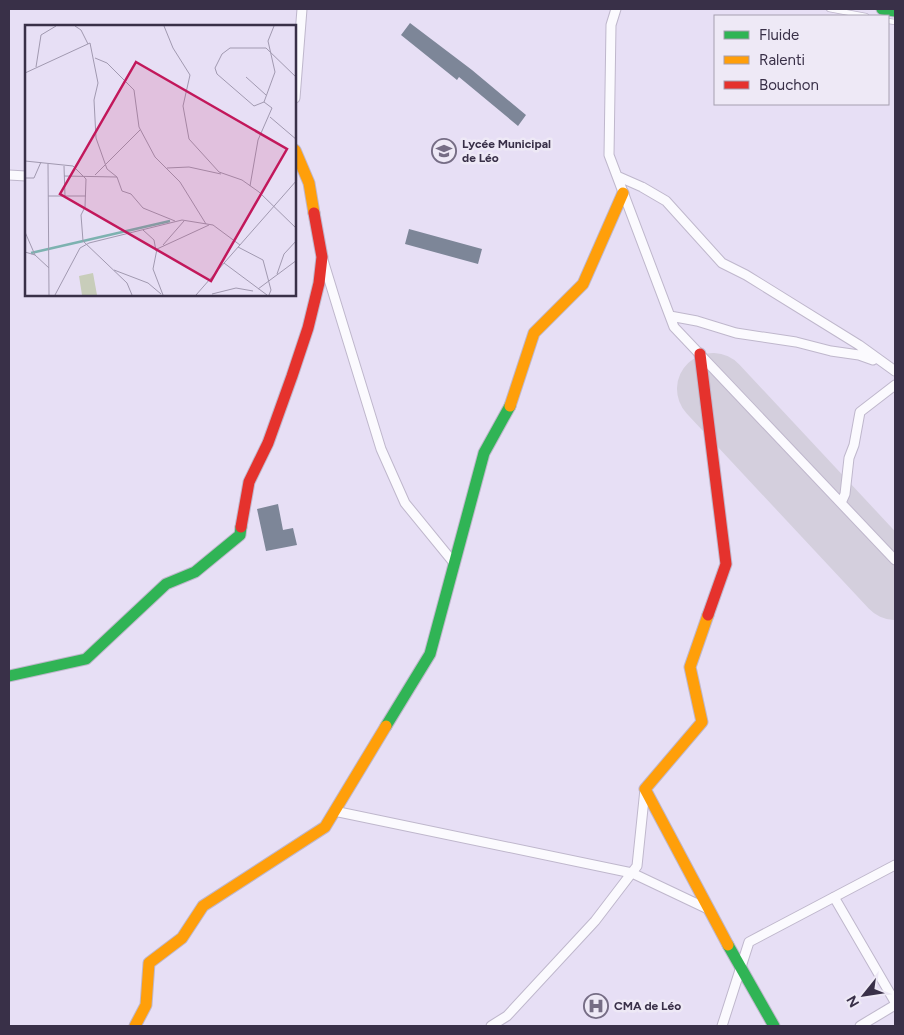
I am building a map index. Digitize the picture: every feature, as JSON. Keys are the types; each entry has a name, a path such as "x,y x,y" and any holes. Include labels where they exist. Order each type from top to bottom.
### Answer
{"street":[{"path":"296,80 302,9"},
{"path":"616,9 611,25 609,155 674,327 895,560"},
{"path":"882,9 895,12"},
{"path":"296,152 309,183 322,257 381,449 405,502 454,563"},
{"path":"9,175 25,176"},
{"path":"617,176 642,187 666,201 722,263 754,280 858,345 895,371"},
{"path":"135,1026 146,1005 149,964 182,938 203,906 325,827 430,654 484,453 510,406 534,332 583,284 623,193"},
{"path":"9,676 86,660 166,584 195,572 240,536 249,482 268,443 308,328 319,283 322,257"},
{"path":"670,316 736,333 859,354 883,364"},
{"path":"491,1026 507,1016 596,921 637,866 645,789 702,722 690,667 726,564 700,354"},
{"path":"841,503 845,494 849,458 854,445 860,412 895,385"},
{"path":"645,789 774,1026"},
{"path":"334,811 632,873 710,910"},
{"path":"722,1026 749,942 895,865"},
{"path":"834,897 895,1004 860,1026"}],"lane":[{"path":"829,9 861,15"}],"building":[{"path":"410,23 472,70 526,115 518,126 459,77 457,80 401,35"},
{"path":"409,229 482,249 478,264 405,244"},
{"path":"278,504 283,530 293,528 297,545 266,551 257,509"}],"runway":[{"path":"713,389 895,584"}],"traffic: fast":[{"path":"882,9 895,11"},
{"path":"386,726 430,654 484,453 510,406"},
{"path":"9,676 86,659 166,584 195,572 240,535 241,527"},
{"path":"728,945 774,1026"}],"traffic: slow":[{"path":"296,152 309,183 314,213"},
{"path":"510,406 534,333 583,284 623,193"},
{"path":"708,615 690,667 702,722 645,789 728,945"},
{"path":"135,1026 146,1005 149,963 182,938 203,906 325,827 386,726"}],"traffic: jam":[{"path":"241,527 249,482 268,443 292,376 308,328 319,283 322,257 314,213"},
{"path":"700,354 726,564 708,615"}],"place":[{"name":"Lycée Municipal de Léo","path":"444,151"},
{"name":"CMA de Léo","path":"596,1006"}]}
